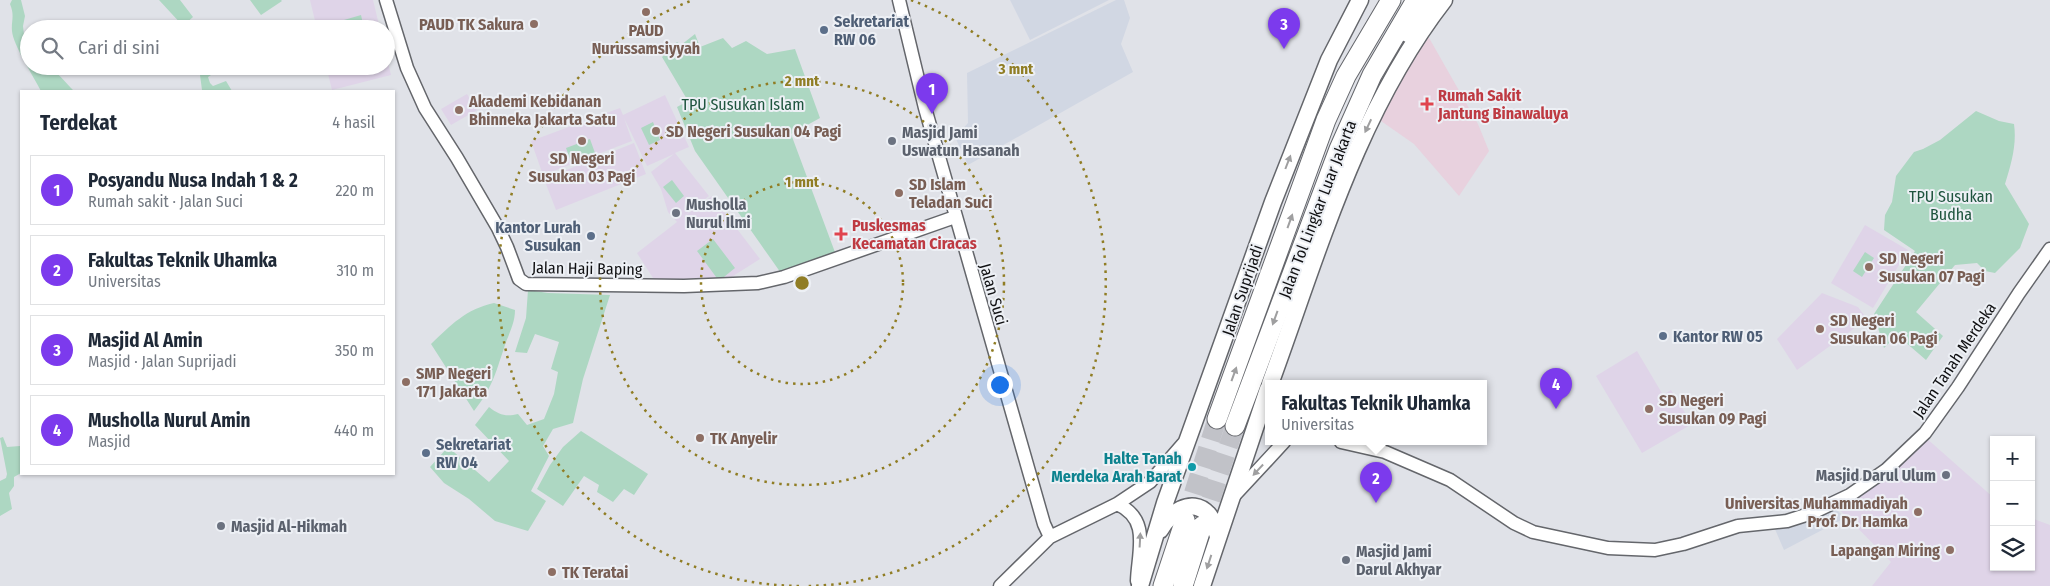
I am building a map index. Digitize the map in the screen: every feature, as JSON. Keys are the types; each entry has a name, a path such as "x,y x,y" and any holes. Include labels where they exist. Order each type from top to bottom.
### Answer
{"highway":[{"path":"1346,76 1359,36 1380,0"},
{"name":"Jalan Tol Lingkar Luar Jakarta","path":"1217,419 1326,120 1346,76 1391,0"},
{"name":"Jalan Tol Lingkar Luar Jakarta","path":"1235,426 1326,181 1363,94 1382,56 1416,0"},
{"path":"1363,94 1396,53 1433,0"},
{"path":"1163,586 1193,523 1183,586"}],"main road":[{"name":"Jalan Suprijadi","path":"1138,586 1165,503 1273,202 1329,60 1360,0"},
{"path":"1273,380 1339,195 1366,131 1404,58 1444,0"},
{"path":"1202,586 1265,403"},
{"path":"1153,543 1164,523 1172,514 1181,508 1188,507 1195,507 1208,514 1218,536"}],"street":[{"name":"Jalan Haji Baping","path":"386,0 392,20"},
{"name":"Jalan Suci","path":"899,0 925,108 955,217 1044,524 1050,537"},
{"name":"Jalan Haji Baping","path":"395,28 408,68 425,108 458,158 498,228 519,279 526,284 684,286 758,283 784,277 955,217"},
{"name":"Jalan Tanah Merdeka","path":"1357,445 1378,449 1431,471 1466,489 1514,523 1533,532 1608,548 1656,550 1683,544 1732,527 1774,523 1798,518 1841,499 1862,487 1900,457 1925,433 2050,249"},
{"path":"1000,586 1050,537 1117,504 1156,476 1190,434"},
{"path":"1231,499 1281,445"},
{"path":"1117,504 1130,511 1136,519 1140,532 1138,586"}],"shaded area":[{"path":"310,0 373,0 378,20 315,20"},
{"path":"1010,0 1109,0 1030,40"},
{"path":"1116,0 1124,0 1130,18 1121,44 1133,72 968,165 955,137 968,123 967,73"},
{"name":"Rumah Sakit Jantung Binawaluya","path":"1424,29 1478,124 1489,151 1459,196 1414,144 1381,121 1393,87"},
{"path":"328,75 391,75 332,90"},
{"name":"Akademi Kebidanan Bhinneka Jakarta Satu","path":"467,94 477,110 451,125 441,109"},
{"path":"665,95 689,147 675,153 709,196 679,220 712,196 760,259 722,283 655,281 637,253 677,222 668,212 661,189 651,172 674,154 647,166 624,118 632,141 543,175 531,141 620,108 623,115"},
{"path":"634,143 646,174 556,210 544,179"},
{"name":"SD Negeri Susukan 07 Pagi","path":"1865,225 1908,250 1873,308 1831,283"},
{"name":"SD Negeri Susukan 06 Pagi","path":"1822,293 1858,307 1867,319 1797,370 1777,339"},
{"name":"SD Negeri Susukan 09 Pagi","path":"1637,351 1663,395 1671,390 1692,424 1642,453 1596,376"},
{"name":"Universitas Muhammadiyah Prof. Dr. Hamka","path":"1925,437 1990,494 1990,571 2035,571 2035,519 2050,525 2050,586 1872,586 1891,562 1836,506"},
{"path":"1834,507 1845,518 1784,550 1774,527"}],"green space":[{"path":"12,0 21,0 25,16 24,20 20,20 20,52 13,37 10,4"},
{"path":"159,0 180,0 193,17 190,20 177,20"},
{"path":"250,0 281,0 282,1 261,15"},
{"path":"361,15 362,20 344,20"},
{"name":"TPU Susukan Islam","path":"695,34 700,47 723,38 732,48 746,41 767,54 795,49 820,118 791,134 836,255 783,276 695,151 677,107 688,101 662,57 677,42 681,45"},
{"path":"32,75 59,75 73,90 40,90"},
{"path":"200,75 211,75 208,77 213,86 226,81 231,90 202,90"},
{"name":"TPU Susukan Budha","path":"1976,111 1999,121 2014,124 2014,147 2005,184 2029,224 2020,248 1995,273 1985,271 1977,263 1955,265 1916,312 1943,336 1926,360 1897,335 1884,348 1874,314 1915,251 1884,230 1885,215 1892,202 1896,176 1914,152 1940,140"},
{"path":"653,122 660,140 649,145 641,128"},
{"path":"590,139 595,153 571,162 566,148"},
{"path":"672,180 684,196 676,203 663,187"},
{"path":"713,239 735,268 719,281 697,251"},
{"path":"1865,252 1874,258 1862,277 1853,271"},
{"path":"528,290 548,293 610,295 583,379 573,423 553,429 543,446 549,456 531,491 546,501 528,531 495,521 469,499 444,483 430,467 448,447 489,482 509,461 475,425 489,407 503,415 518,414 527,425 544,419 554,394 558,372 551,369 559,342 535,334 527,353 515,352 526,318"},
{"path":"494,303 515,310 514,320 492,381 474,411 431,344 452,324 467,314 475,309"},
{"path":"581,431 648,474 634,495 624,489 613,502 597,492 599,485 584,476 563,506 537,489 550,465 563,447"},
{"path":"3,437 7,447 20,446 20,474 14,477 14,486 9,493 12,509 0,516 0,481 6,478 7,474 0,438"}],"tunnel":[{"path":"1185,520 1217,419"},
{"path":"1202,526 1235,426"}],"place":[{"name":"PAUD Nurussamsiyyah","path":"646,12"},
{"name":"PAUD TK Sakura","path":"534,24"},
{"name":"Sekretariat RW 06","path":"824,30"},
{"name":"Masjid Al Amin","path":"1284,49"},
{"name":"Rumah Sakit Jantung Binawaluya","path":"1427,104"},
{"name":"Akademi Kebidanan Bhinneka Jakarta Satu","path":"459,110"},
{"name":"Posyandu Nusa Indah 1 & 2","path":"932,114"},
{"name":"SD Negeri Susukan 04 Pagi","path":"656,131"},
{"name":"SD Negeri Susukan 03 Pagi","path":"582,141"},
{"name":"Masjid Jami Uswatun Hasanah","path":"892,141"},
{"name":"SD Islam Teladan Suci","path":"899,193"},
{"name":"Musholla Nurul Ilmi","path":"676,213"},
{"name":"Puskesmas Kecamatan Ciracas","path":"841,234"},
{"name":"Kantor Lurah Susukan","path":"591,236"},
{"name":"SD Negeri Susukan 07 Pagi","path":"1869,267"},
{"name":"SD Negeri Susukan 06 Pagi","path":"1820,329"},
{"name":"Kantor RW 05","path":"1663,336"},
{"name":"SMP Negeri 171 Jakarta","path":"406,382"},
{"name":"Musholla Nurul Amin","path":"1556,409"},
{"name":"SD Negeri Susukan 09 Pagi","path":"1649,409"},
{"name":"TK Anyelir","path":"700,438"},
{"name":"Sekretariat RW 04","path":"426,453"},
{"name":"Halte Tanah Merdeka Arah Barat","path":"1192,467"},
{"name":"Masjid Darul Ulum","path":"1946,475"},
{"name":"Fakultas Teknik Uhamka","path":"1376,503"},
{"name":"Universitas Muhammadiyah Prof. Dr. Hamka","path":"1918,512"},
{"name":"Masjid Al-Hikmah","path":"221,526"},
{"name":"Lapangan Miring","path":"1950,550"},
{"name":"Masjid Jami Darul Akhyar","path":"1346,560"},
{"name":"TK Teratai","path":"552,572"}]}
